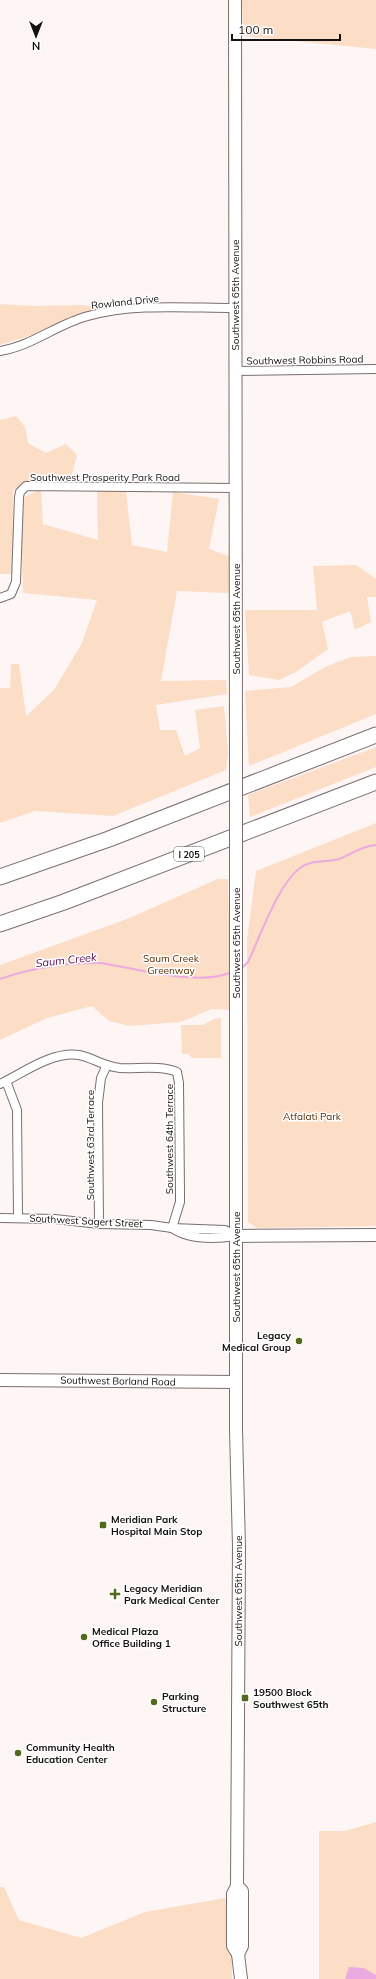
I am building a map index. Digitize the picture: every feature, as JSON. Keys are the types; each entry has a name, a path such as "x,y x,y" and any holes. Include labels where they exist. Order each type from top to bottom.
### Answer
{"highway":[{"path":"0,877 109,839 376,735"},
{"name":"I 205","path":"0,924 71,900 376,782"}],"main road":[{"name":"Southwest 65th Avenue","path":"235,0 236,1382 239,1547 237,1886 242,1891 242,1946 238,1954 241,1979"},
{"name":"Southwest Sagert Street","path":"236,1236 376,1235"},
{"name":"Southwest Borland Road","path":"0,1380 236,1382"}],"street":[{"name":"Rowland Drive","path":"0,351 28,342 67,323 88,316 149,308 235,308"},
{"name":"Southwest Robbins Road","path":"235,371 376,369"},
{"name":"Southwest Prosperity Park Road","path":"0,598 11,594 16,582 19,498 20,492 26,486 235,488"},
{"path":"18,1217 17,1110 3,1082 61,1056 81,1056 106,1066"},
{"name":"Southwest 64th Terrace","path":"106,1066 166,1069 177,1072 179,1083 180,1194 172,1228"},
{"name":"Southwest 63rd Terrace","path":"99,1224 98,1103 101,1078 106,1066"},
{"name":"Southwest Sagert Street","path":"0,1218 18,1217 99,1224 151,1224 172,1228 225,1230 236,1236"}],"green space":[{"path":"242,0 376,0 376,49 243,36"},
{"path":"0,304 32,306 82,305 107,309 70,318 35,334 0,345"},
{"path":"16,416 25,427 28,443 46,453 66,444 77,455 71,478 36,477 13,491 13,574 0,574 0,420"},
{"path":"41,489 43,524 98,540 97,491 126,491 132,545 167,552 173,492 219,499 209,549 231,557 230,593 177,591 161,681 226,680 227,694 156,705 160,730 176,730 185,756 200,748 195,710 224,706 228,752 226,770 113,816 35,811 0,823 0,688 10,688 11,664 19,664 26,716 54,690 82,643 97,600 23,593 21,499"},
{"path":"356,565 376,579 376,597 367,597 371,622 355,630 350,611 322,622 328,649 296,672 279,680 249,675 245,610 317,610 313,566"},
{"path":"376,656 376,714 249,766 245,691 291,687 325,667 351,657"},
{"path":"376,747 376,767 250,817 248,795"},
{"name":"Atfalati Park","path":"376,823 376,1226 257,1228 248,1222 247,940 256,871"},
{"name":"Saum Creek Greenway","path":"218,879 228,879 231,1010 212,1009 181,1022 129,1026 109,1021 92,1006 47,1018 0,1040 0,965 127,919"},
{"path":"221,1018 221,1058 192,1058 188,1054 182,1054 181,1025 203,1025 214,1019"},
{"path":"376,1822 376,1979 319,1979 319,1831 345,1831"},
{"path":"0,1887 4,1887 19,1920 81,1938 145,1912 231,1897 232,1979 0,1979"}],"shaded area":[{"path":"349,1967 364,1968 376,1975 376,1979 345,1979"}],"waterway":[{"name":"Saum Creek","path":"242,968 248,962 277,898 284,886 300,868 309,863 339,859 361,849 376,845"},
{"name":"Saum Creek","path":"0,979 46,967 96,963 174,976 204,978 229,973"}],"place":[{"name":"Legacy Medical Group","path":"299,1341"},
{"name":"Meridian Park Hospital Main Stop","path":"103,1525"},
{"name":"Legacy Meridian Park Medical Center","path":"115,1594"},
{"name":"Medical Plaza Office Building 1","path":"84,1637"},
{"name":"19500 Block Southwest 65th","path":"245,1698"},
{"name":"Parking Structure","path":"154,1702"},
{"name":"Community Health Education Center","path":"18,1753"}]}
